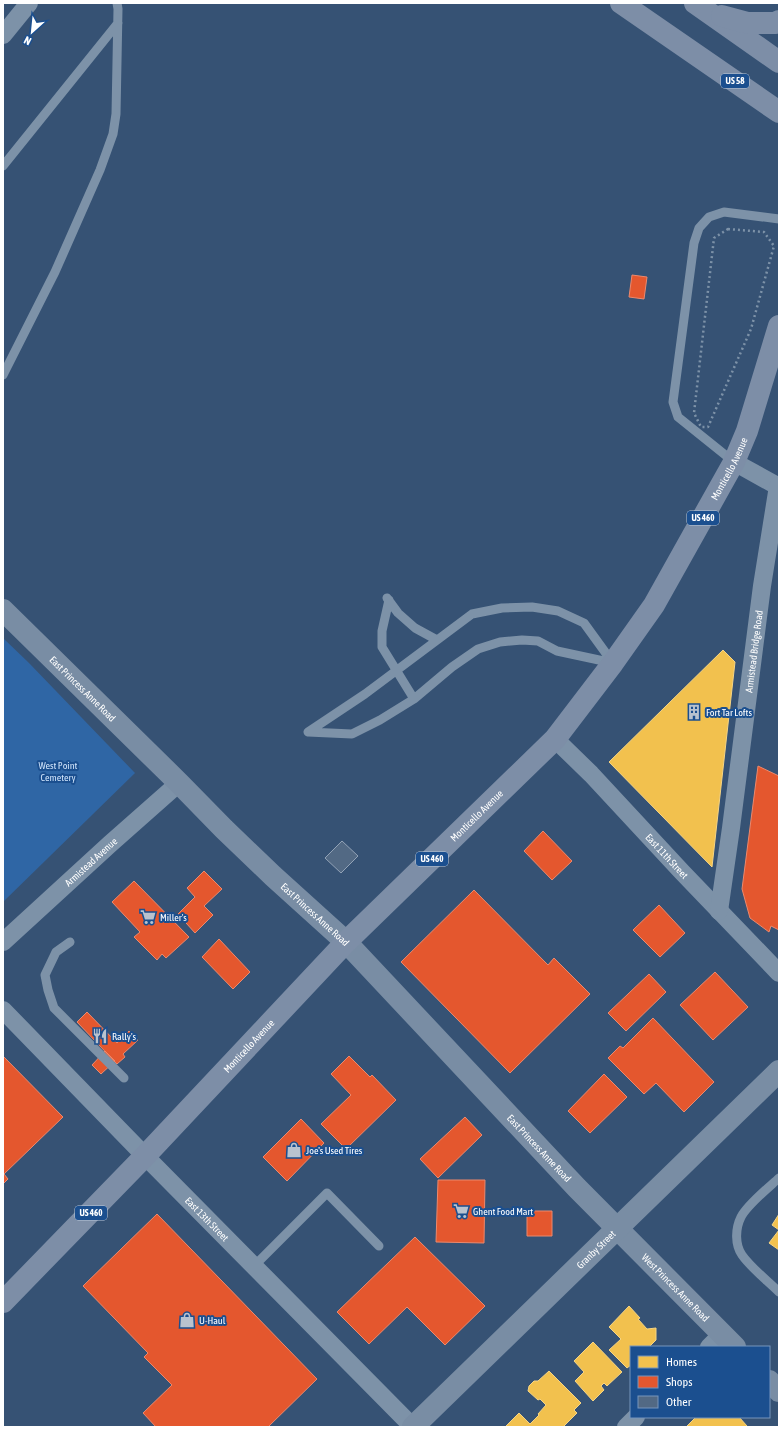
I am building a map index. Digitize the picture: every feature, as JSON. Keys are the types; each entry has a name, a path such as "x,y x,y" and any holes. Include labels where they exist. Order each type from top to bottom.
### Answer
{"main road":[{"name":"US 58","path":"621,3 779,112"},
{"path":"701,7 748,23 776,23 779,21"},
{"path":"701,7 779,62"},
{"name":"Monticello Avenue","path":"3,1302 145,1156 346,942 555,739 613,663 654,605 734,462 747,430 779,326"},
{"path":"747,430 779,379"},
{"name":"East Princess Anne Road","path":"3,610 224,829 346,942 577,1188 618,1228"},
{"name":"Granby Street","path":"413,1427 779,1071"},
{"name":"West Princess Anne Road","path":"618,1228 722,1343"},
{"path":"770,1382 779,1391"}],"street":[{"path":"3,35 29,3"},
{"path":"734,462 778,486"},
{"name":"Armistead Bridge Road","path":"719,911 762,586 778,486"},
{"name":"East 11th Street","path":"555,739 591,774 779,973"},
{"name":"Armistead Avenue","path":"3,942 179,783"},
{"name":"East 13th Street","path":"3,1010 413,1427"},
{"path":"626,1427 635,1418"}],"lane":[{"path":"3,375 55,272 100,170 113,134 116,114 117,3"},
{"path":"3,166 118,23"},
{"path":"734,462 678,417 673,402 694,242 699,228 709,217 724,212 779,219"},
{"path":"414,699 382,647 382,630 388,598 398,613 414,628 437,640"},
{"path":"532,607 558,611 584,623 613,663 557,651 538,641 522,640 500,642 478,649 452,667 414,699 380,720 352,734 308,732 365,694 472,614 502,608 532,607"},
{"path":"70,942 56,952 45,974 54,1008 124,1078"},
{"path":"779,1178 745,1211 740,1218 736,1231 737,1245 742,1255 779,1292"},
{"path":"254,1266 327,1193 379,1246"}],"path":[{"path":"728,229 764,232 774,246 751,329 708,427 701,427 694,412 714,238 728,229"}],"green space":[{"name":"West Point Cemetery","path":"3,638 135,773 3,902"}],"building: Homes":[{"name":"Fort Tar Lofts","path":"723,650 735,662 712,867 609,762"},
{"path":"779,1214 779,1230 772,1225"},
{"path":"779,1230 779,1250 769,1243"},
{"path":"629,1306 640,1318 638,1319 647,1329 656,1328 656,1340 650,1346 630,1346 630,1366 627,1368 609,1350 621,1339 609,1327"},
{"path":"593,1342 622,1372 607,1386 604,1383 601,1386 604,1390 593,1401 575,1381 584,1372 574,1361"},
{"path":"549,1371 581,1403 574,1410 577,1413 563,1427 505,1427 519,1413 530,1424 539,1415 538,1414 546,1405 528,1391 529,1386 534,1381 538,1381"},
{"path":"695,1418 740,1418 747,1426 746,1427 686,1427"}],"building: Shops":[{"path":"632,275 647,277 644,299 629,297"},
{"path":"758,766 779,776 779,930 771,926 769,932 750,918 742,889"},
{"path":"543,831 572,861 552,880 524,851"},
{"name":"Miller's","path":"204,871 222,889 204,906 213,915 195,933 178,914 195,897 187,888"},
{"name":"Miller's","path":"134,881 189,937 166,958 162,954 157,960 134,937 140,932 112,902"},
{"path":"474,890 548,965 554,958 590,994 510,1073 401,962"},
{"path":"659,905 685,933 660,957 633,930"},
{"path":"219,939 250,972 233,989 202,957"},
{"path":"715,972 748,1007 713,1040 680,1005"},
{"path":"649,974 666,992 626,1031 608,1013"},
{"name":"Rally's","path":"87,1012 117,1043 129,1031 138,1040 123,1054 125,1057 117,1064 77,1022"},
{"path":"653,1018 714,1082 684,1112 656,1083 644,1094 608,1058 620,1046 623,1048"},
{"path":"105,1051 115,1061 101,1074 92,1065"},
{"path":"3,1056 63,1117 4,1174 8,1179 3,1184"},
{"path":"349,1056 370,1077 372,1075 396,1100 346,1149 321,1124 351,1095 331,1074"},
{"path":"604,1074 627,1097 590,1133 568,1111"},
{"path":"465,1117 482,1135 438,1178 420,1159"},
{"name":"Joe's Used Tires","path":"301,1119 324,1143 287,1181 263,1157"},
{"name":"Ghent Food Mart","path":"438,1180 485,1180 484,1243 436,1242"},
{"path":"527,1211 552,1211 552,1236 527,1236"},
{"name":"U-Haul","path":"157,1214 317,1379 268,1427 156,1427 143,1413 172,1385 144,1357 148,1353 83,1286"},
{"path":"415,1237 485,1306 445,1345 407,1307 369,1344 337,1312"}],"building: Other":[{"path":"342,841 358,856 341,873 325,858"}],"place":[{"name":"Fort Tar Lofts","path":"694,712"},
{"name":"Miller's","path":"148,917"},
{"name":"Rally's","path":"100,1036"},
{"name":"Joe's Used Tires","path":"294,1150"},
{"name":"Ghent Food Mart","path":"461,1211"},
{"name":"U-Haul","path":"187,1320"}]}
